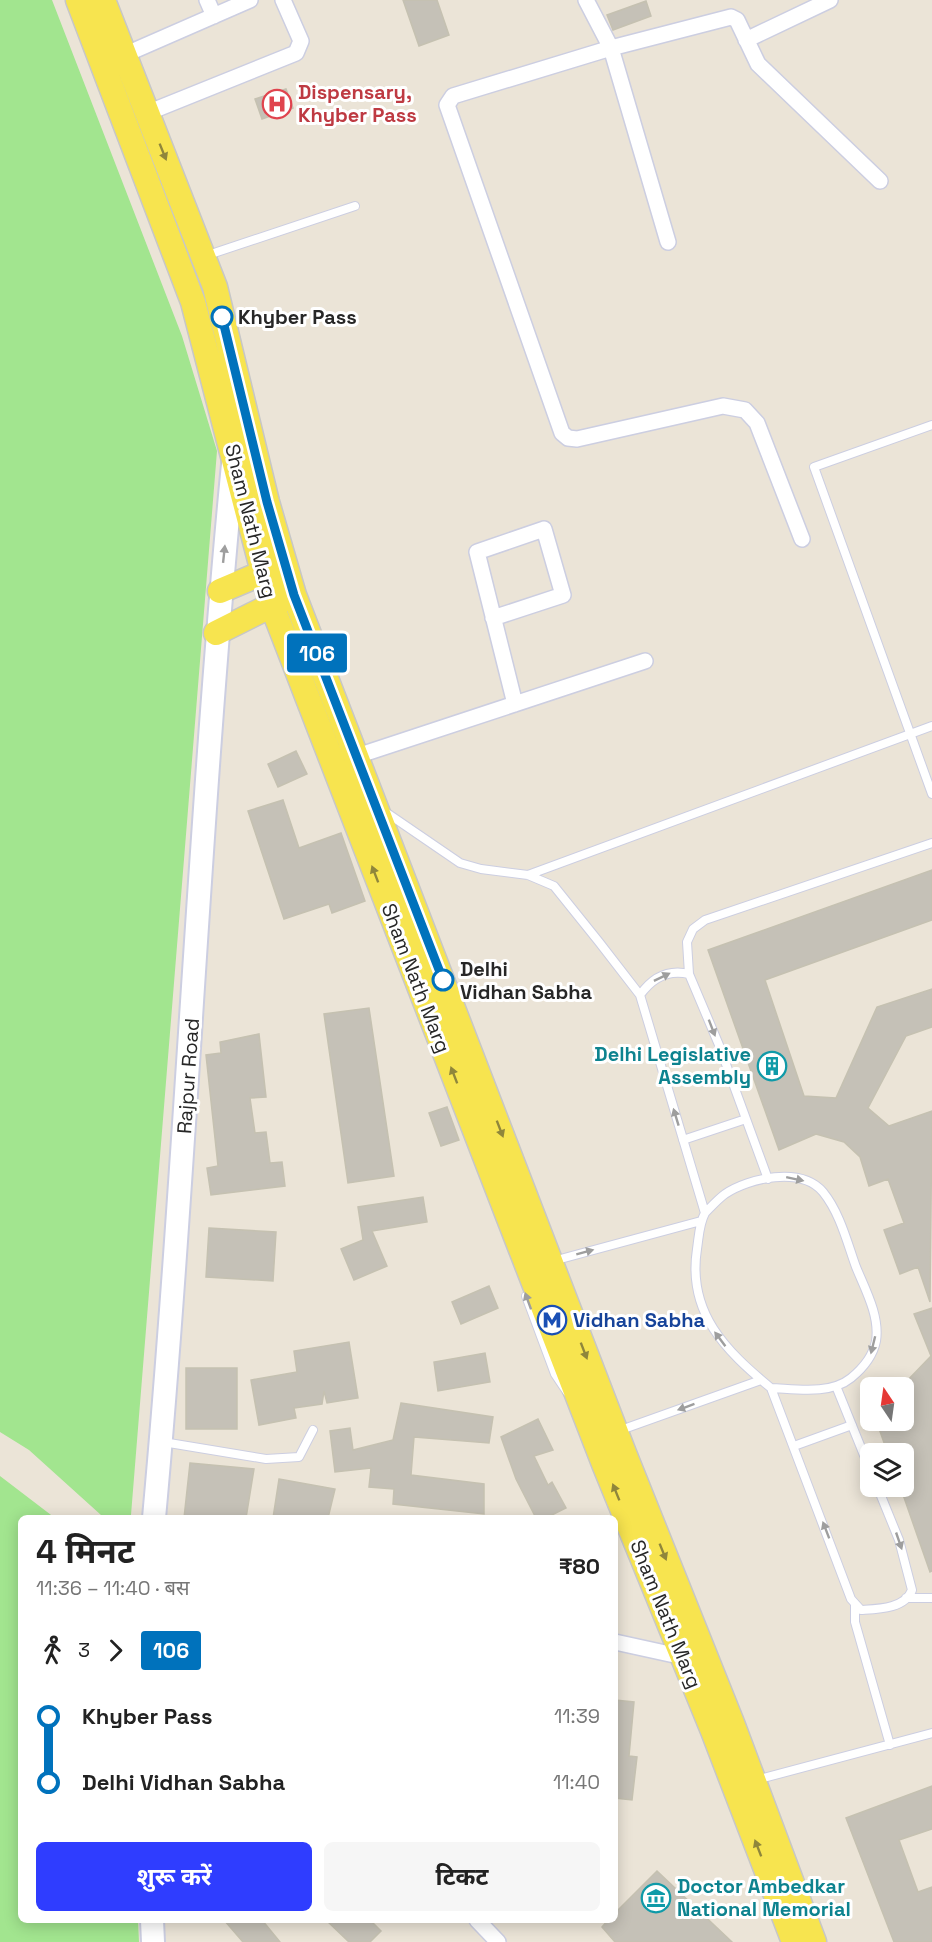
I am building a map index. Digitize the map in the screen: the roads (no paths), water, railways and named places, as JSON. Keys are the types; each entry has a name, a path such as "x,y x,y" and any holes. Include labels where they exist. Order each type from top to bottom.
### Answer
{"main road":[{"name":"Sham Nath Marg","path":"78,0 193,302 234,453 274,568 294,595 357,756 364,810 470,1117 534,1273 605,1435 744,1785 814,1942"},
{"name":"Sham Nath Marg","path":"103,0 204,256 214,287 267,502 274,568 271,603 364,810 582,1408 605,1435"},
{"path":"220,591 274,568"},
{"path":"216,633 271,603 294,595"},
{"name":"Sham Nath Marg","path":"744,1785 794,1942"}],"street":[{"path":"207,0 214,16"},
{"path":"124,55 250,0"},
{"path":"147,113 296,53 301,41 283,0"},
{"path":"586,0 611,48 668,242"},
{"path":"746,40 830,0"},
{"path":"802,539 757,423 745,410 723,406 577,439 568,438 562,433 447,105 453,96 611,48 724,17 737,20 758,64 880,181"},
{"name":"Rajpur Road","path":"154,1515 173,1314 216,633 234,453"},
{"path":"493,618 562,595 544,529 477,552 493,618 515,704"},
{"path":"357,756 645,661"},
{"path":"618,1643 694,1658"},
{"path":"152,1923 153,1942"},
{"path":"480,1923 498,1942"}],"lane":[{"path":"204,256 356,206"},
{"path":"932,425 814,467 932,794"},
{"path":"528,875 932,726"},
{"path":"364,810 460,863 481,869 528,875 554,886 640,995 703,1217 695,1257 696,1283 702,1310 718,1338 771,1388 855,1605 855,1622 890,1745"},
{"path":"768,1179 747,1119 689,974 687,942 693,929 705,920 932,843"},
{"path":"640,995 647,985 662,975 676,971 689,974"},
{"path":"470,1117 471,1142 480,1170"},
{"path":"683,1140 747,1119"},
{"path":"534,1273 703,1217 724,1194 768,1179 795,1179 821,1190 840,1224 874,1314 876,1340 872,1352 857,1372 836,1386 820,1389 771,1388"},
{"path":"605,1435 761,1380"},
{"path":"836,1386 860,1445"},
{"path":"794,1446 852,1425"},
{"path":"161,1442 266,1459 299,1457 313,1430"},
{"path":"855,1605 861,1610 887,1608 906,1598 912,1590 899,1540 881,1497"},
{"path":"906,1598 932,1598"},
{"path":"744,1785 932,1732"}],"place":[{"name":"Dispensary, Khyber Pass","path":"277,104"},
{"name":"Khyber Pass","path":"222,317"},
{"name":"Delhi Vidhan Sabha","path":"443,980"},
{"name":"Delhi Legislative Assembly","path":"772,1066"},
{"name":"Vidhan Sabha","path":"552,1320"},
{"name":"Doctor Ambedkar National Memorial","path":"656,1898"}]}
